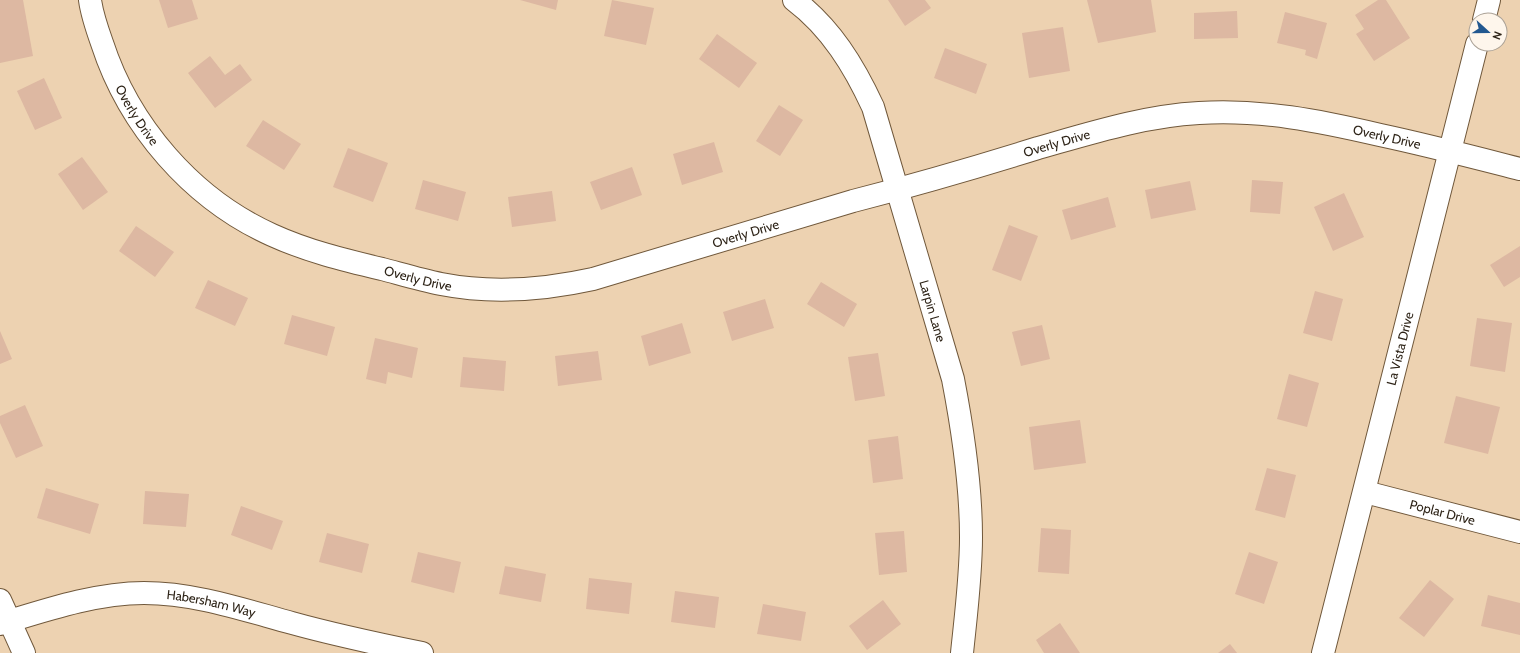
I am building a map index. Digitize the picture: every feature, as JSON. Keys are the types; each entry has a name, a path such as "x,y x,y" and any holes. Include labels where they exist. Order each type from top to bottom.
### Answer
{"street":[{"name":"Overly Drive","path":"90,0 96,28 106,58 118,83 136,114 154,141 174,165 219,204 245,221 272,235 329,256 441,284 485,290 528,290 560,286 593,278 846,203 897,190 1113,127 1155,118 1199,113 1243,112 1302,118 1449,150 1520,169"},
{"name":"Larpin Lane","path":"794,0 823,26 843,51 859,78 873,107 952,379 961,422 968,474 971,537 969,595 962,653"},
{"path":"1486,12 1489,0"},
{"name":"La Vista Drive","path":"1323,653 1365,492 1449,150 1475,52"},
{"name":"Poplar Drive","path":"1365,492 1520,532"},
{"name":"Habersham Way","path":"5,622 111,595 144,593 176,595 209,600 348,638 422,653"},
{"path":"0,600 5,622 24,653"}],"building":[{"path":"0,0 23,0 33,56 0,63"},
{"path":"159,0 192,0 198,19 168,28"},
{"path":"520,0 558,0 556,10"},
{"path":"612,0 654,8 646,45 604,36"},
{"path":"888,0 925,0 931,8 905,26"},
{"path":"1087,0 1151,0 1156,32 1098,43"},
{"path":"1378,0 1386,0 1410,38 1374,61 1356,34 1364,29 1355,15"},
{"path":"1237,11 1238,38 1194,39 1194,13"},
{"path":"1285,12 1327,23 1317,59 1305,55 1306,50 1277,43"},
{"path":"1063,27 1070,71 1029,78 1022,33"},
{"path":"717,34 757,63 739,88 699,59"},
{"path":"945,48 987,64 976,94 934,78"},
{"path":"210,56 225,75 240,64 252,80 215,108 188,73"},
{"path":"44,78 62,118 35,130 17,91"},
{"path":"779,105 803,120 780,156 756,141"},
{"path":"263,120 301,144 284,170 246,146"},
{"path":"714,142 723,172 682,185 673,154"},
{"path":"348,148 388,163 373,202 333,187"},
{"path":"82,157 108,192 83,210 58,174"},
{"path":"632,167 642,195 601,210 590,182"},
{"path":"423,180 466,192 458,221 415,209"},
{"path":"1252,180 1283,182 1280,214 1250,212"},
{"path":"1190,181 1196,210 1151,219 1145,190"},
{"path":"552,191 556,221 512,227 508,197"},
{"path":"1344,193 1364,237 1333,251 1314,207"},
{"path":"1108,197 1116,227 1071,240 1062,210"},
{"path":"1009,225 1038,236 1021,281 992,270"},
{"path":"136,226 174,252 155,277 119,251"},
{"path":"1520,246 1520,277 1504,287 1490,265"},
{"path":"208,280 248,298 235,326 195,308"},
{"path":"821,282 857,304 844,327 807,304"},
{"path":"1315,291 1343,299 1332,341 1303,333"},
{"path":"765,299 774,328 732,341 723,312"},
{"path":"292,315 335,327 327,356 284,344"},
{"path":"1477,318 1512,323 1505,372 1470,366"},
{"path":"682,323 691,353 649,366 641,336"},
{"path":"1042,325 1050,359 1021,366 1012,332"},
{"path":"0,331 12,359 0,364"},
{"path":"375,338 418,348 412,378 388,372 386,384 366,379"},
{"path":"598,351 602,380 558,386 555,356"},
{"path":"878,353 885,396 855,401 848,357"},
{"path":"463,357 506,361 504,391 460,387"},
{"path":"1289,374 1319,383 1307,427 1277,419"},
{"path":"1456,396 1500,407 1488,454 1444,443"},
{"path":"25,405 43,446 16,458 0,423 0,416"},
{"path":"1080,420 1086,463 1034,470 1029,427"},
{"path":"898,436 903,479 873,483 868,440"},
{"path":"1267,468 1296,475 1285,518 1255,510"},
{"path":"46,488 99,504 90,534 37,518"},
{"path":"145,491 189,494 186,527 143,524"},
{"path":"241,506 283,521 272,550 231,535"},
{"path":"1041,528 1071,530 1069,574 1038,572"},
{"path":"904,531 907,572 879,575 875,533"},
{"path":"327,533 369,544 362,573 319,562"},
{"path":"418,552 461,562 454,593 411,582"},
{"path":"1249,552 1278,562 1264,604 1235,594"},
{"path":"505,566 546,574 541,602 499,594"},
{"path":"589,578 632,583 629,614 586,609"},
{"path":"1430,580 1454,599 1424,637 1399,618"},
{"path":"675,591 719,597 715,628 671,622"},
{"path":"1488,595 1520,603 1520,635 1481,626"},
{"path":"883,600 901,624 867,650 849,626"},
{"path":"763,604 806,612 801,641 757,634"},
{"path":"1060,623 1080,653 1044,653 1036,640"},
{"path":"1230,644 1237,653 1218,653"}]}
